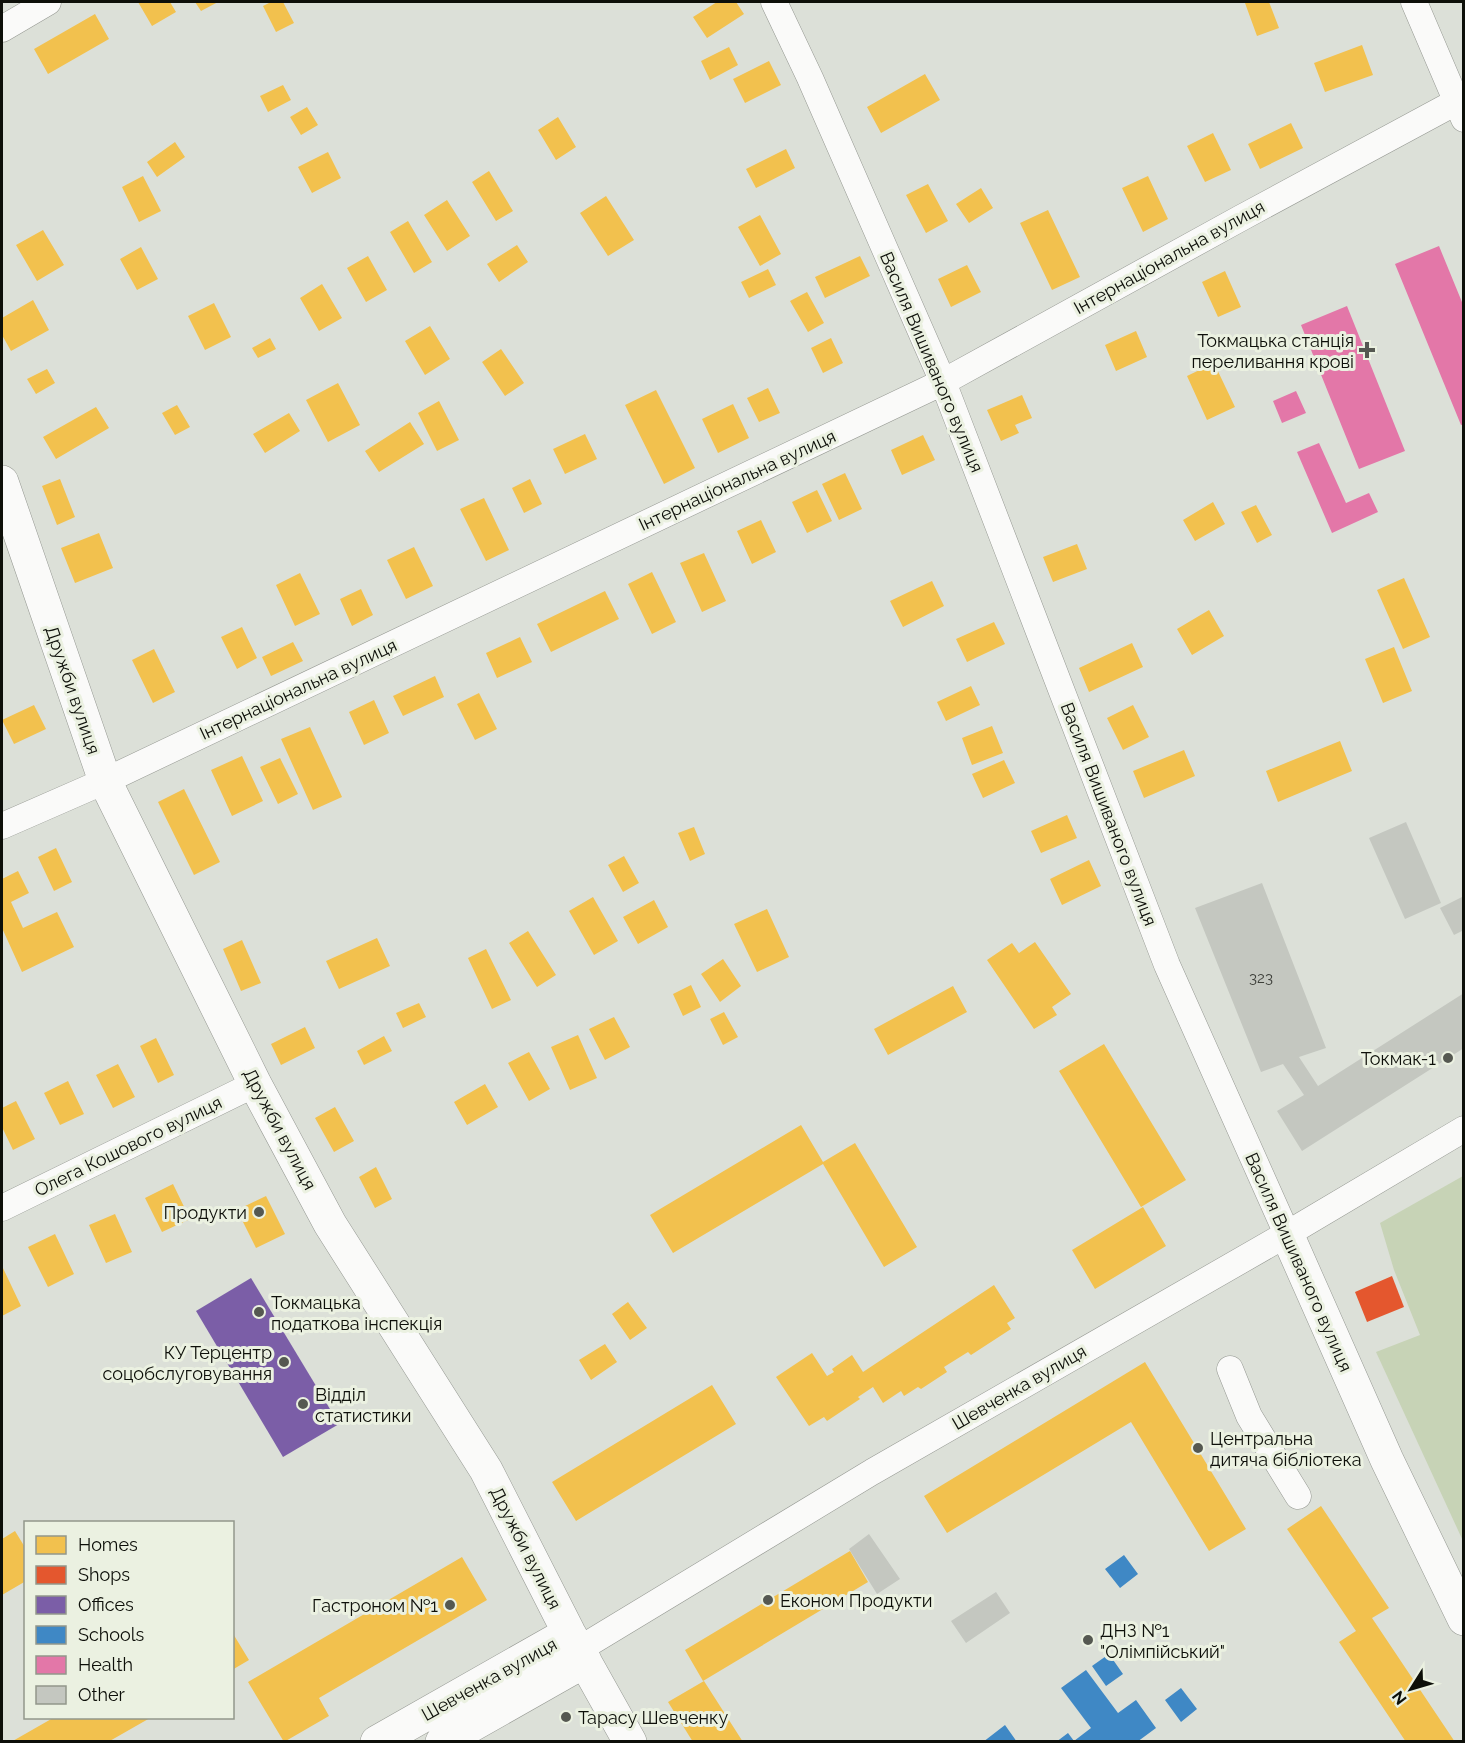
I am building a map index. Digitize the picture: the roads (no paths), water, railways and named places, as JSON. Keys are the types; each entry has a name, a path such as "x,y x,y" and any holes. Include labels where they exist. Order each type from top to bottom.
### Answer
{"street":[{"path":"2,29 48,2"},
{"name":"Василя Вишиваного вулиця","path":"774,2 810,78 943,382 1167,965 1387,1461 1464,1619"},
{"path":"1414,2 1460,111"},
{"name":"Інтернаціональна вулиця","path":"2,826 105,781 943,382 1220,229 1460,111"},
{"name":"Дружби вулиця","path":"2,482 105,781 255,1084 330,1224 486,1470 577,1648 630,1742"},
{"name":"Олега Кошового вулиця","path":"2,1208 255,1084"},
{"name":"Шевченка вулиця","path":"442,1742 577,1648 872,1472 1287,1234 1464,1129"},
{"path":"1230,1369 1249,1416 1298,1496"},
{"name":"Шевченка вулиця","path":"377,1742 577,1648"}],"place":[{"name":"Токмацька станція переливання крові","path":"1367,350"},
{"name":"Токмак-1","path":"1448,1058"},
{"name":"Продукти","path":"259,1212"},
{"name":"Токмацька податкова інспекція","path":"259,1312"},
{"name":"КУ Терцентр соцобслуговування","path":"284,1362"},
{"name":"Відділ статистики","path":"303,1404"},
{"name":"Центральна дитяча бібліотека","path":"1198,1448"},
{"name":"Економ Продукти","path":"768,1600"},
{"name":"Гастроном №1","path":"450,1605"},
{"name":"ДНЗ №1 \"Олімпійський\"","path":"1088,1640"},
{"name":"Тарасу Шевченку","path":"566,1717"}]}
